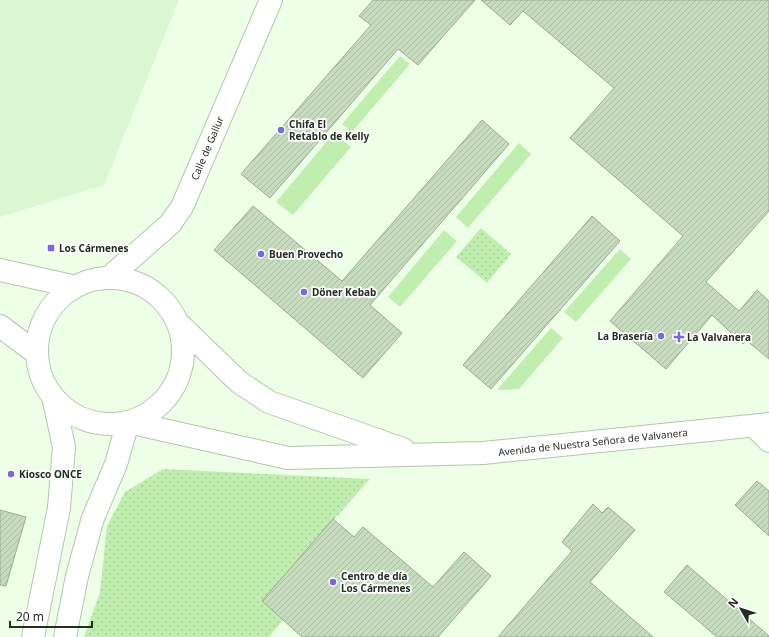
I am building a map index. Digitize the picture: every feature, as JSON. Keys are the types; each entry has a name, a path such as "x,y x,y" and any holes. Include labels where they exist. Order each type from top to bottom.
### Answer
{"main road":[{"name":"Calle de Gallur","path":"112,275 170,224 182,207 271,0"},
{"path":"0,270 72,286 112,275 159,294 180,325 184,355 176,385 156,408 128,422 102,424 76,417 54,401"},
{"path":"33,637 59,508 64,447 54,401 40,378 35,352 44,314 72,286"},
{"name":"Avenida de Nuestra Señora de Valvanera","path":"180,325 239,382 269,402 417,454"},
{"path":"0,326 35,352"},
{"path":"64,637 77,576 93,518 116,464 128,422"},
{"name":"Avenida de Nuestra Señora de Valvanera","path":"128,422 288,458 483,453 764,430"}],"shaded area":[{"path":"0,0 179,0 104,185 0,217"}],"green space":[{"path":"400,56 410,64 352,132 342,124"},
{"path":"334,133 351,147 293,215 276,202"},
{"path":"519,143 531,154 468,228 456,217"},
{"path":"481,228 511,254 487,283 456,257"},
{"path":"444,230 457,241 400,307 388,297"},
{"path":"620,249 631,259 576,322 564,312"},
{"path":"551,328 563,338 519,389 497,390"},
{"path":"163,469 370,479 262,601 283,620 269,637 84,637 100,592 107,526 125,492"}],"building":[{"path":"373,0 475,0 418,65 398,49 270,198 241,174 371,25 359,16"},
{"path":"481,0 769,0 769,211 706,282 739,311 757,290 769,301 769,359 746,340 743,344 712,315 666,369 610,321 683,236 570,138 614,88 523,11 510,25"},
{"path":"482,120 509,144 370,305 402,333 363,378 214,250 253,206 342,281"},
{"path":"592,216 620,241 491,389 463,365"},
{"path":"757,481 769,491 769,536 735,505"},
{"path":"593,504 602,513 608,507 635,530 590,582 653,637 498,637 572,551 562,542"},
{"path":"0,510 26,517 6,586 0,585"},
{"path":"333,519 354,537 363,527 433,587 464,552 491,576 438,637 302,637 262,601"},
{"path":"687,565 769,637 717,637 664,592"}],"place":[{"name":"Chifa El Retablo de Kelly","path":"281,130"},
{"name":"Los Cármenes","path":"51,248"},
{"name":"Buen Provecho","path":"261,254"},
{"name":"Döner Kebab","path":"304,292"},
{"name":"La Brasería","path":"661,336"},
{"name":"La Valvanera","path":"679,337"},
{"name":"Kiosco ONCE","path":"11,474"},
{"name":"Centro de día Los Cármenes","path":"333,582"}]}
